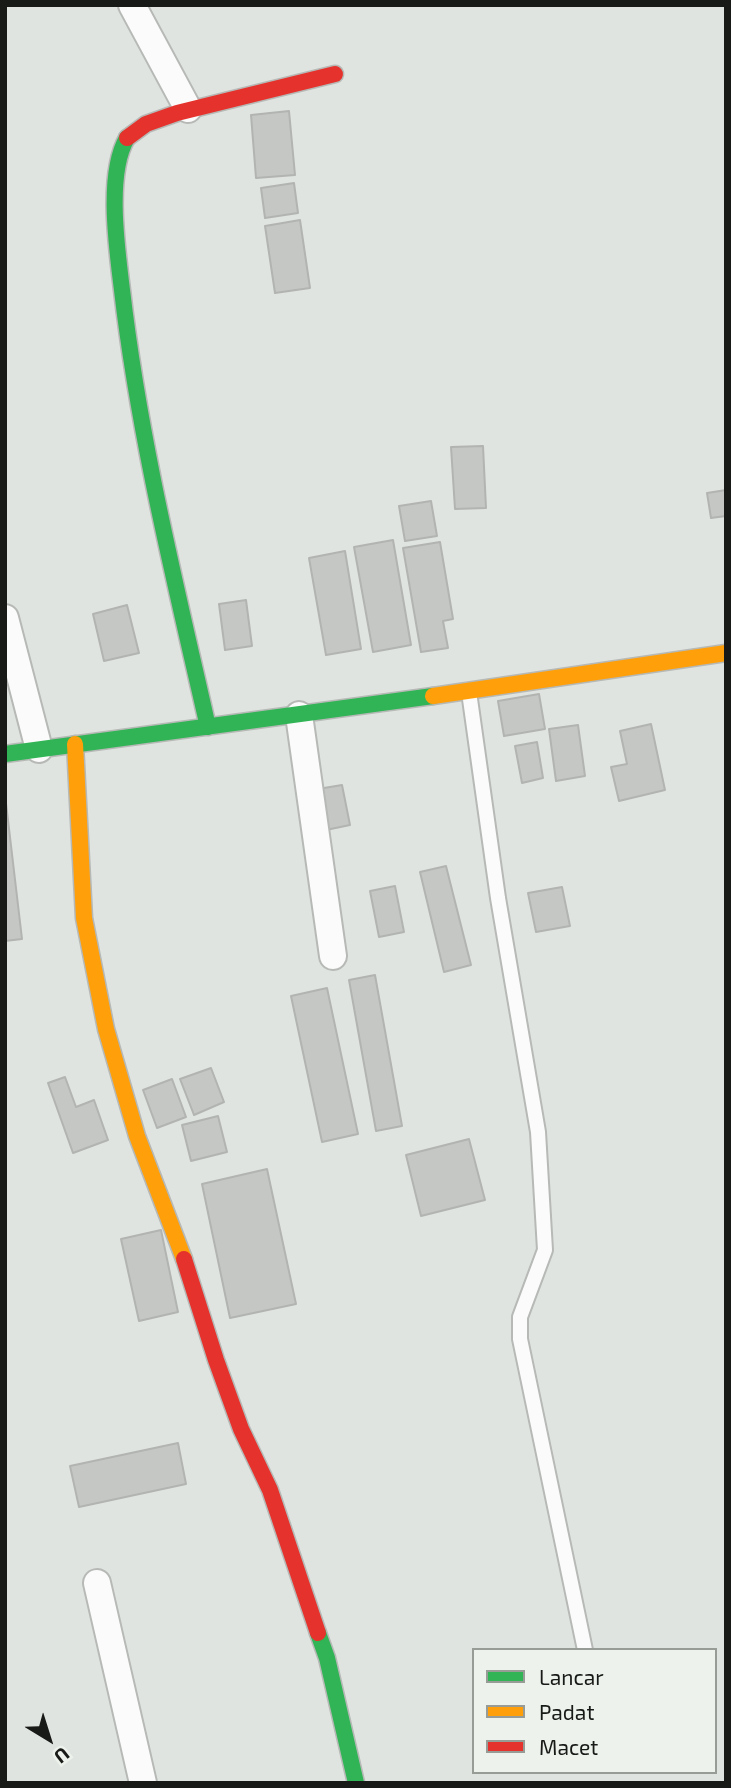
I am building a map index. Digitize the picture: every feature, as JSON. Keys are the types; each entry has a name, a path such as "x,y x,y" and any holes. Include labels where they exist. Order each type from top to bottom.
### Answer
{"street":[{"path":"132,5 188,109"},
{"path":"208,727 153,481 119,281 114,180 118,159 125,140 143,126 188,109 335,74"},
{"path":"5,618 38,748"},
{"path":"5,754 299,715 726,653"},
{"path":"299,715 332,956"},
{"path":"75,744 83,918 106,1029 137,1136 190,1276 241,1429 270,1490 327,1658 356,1783"},
{"path":"97,1583 143,1783"}],"lane":[{"path":"468,690 498,898 538,1132 545,1250 520,1317 520,1339 585,1648"}],"building":[{"path":"289,111 295,175 256,178 251,115"},
{"path":"294,183 298,213 265,218 261,188"},
{"path":"300,220 310,288 275,293 265,226"},
{"path":"483,446 486,508 455,509 451,447"},
{"path":"726,490 726,516 711,518 707,493"},
{"path":"431,501 437,536 405,541 399,506"},
{"path":"393,540 411,645 373,652 354,547"},
{"path":"440,542 453,619 443,621 448,648 421,652 403,548"},
{"path":"345,551 361,649 326,655 309,558"},
{"path":"246,600 252,646 225,650 219,604"},
{"path":"127,605 139,653 104,661 93,614"},
{"path":"539,694 545,729 504,736 498,701"},
{"path":"651,724 665,790 619,801 611,767 627,764 620,731"},
{"path":"578,725 585,776 556,781 549,729"},
{"path":"537,742 543,778 522,783 515,746"},
{"path":"342,785 350,825 326,830 318,789"},
{"path":"5,803 22,939 5,941"},
{"path":"446,866 471,965 444,972 420,872"},
{"path":"395,886 404,932 379,937 370,891"},
{"path":"562,887 570,926 536,932 528,893"},
{"path":"375,975 402,1126 376,1131 349,980"},
{"path":"327,988 358,1134 322,1142 291,996"},
{"path":"211,1068 224,1102 194,1115 180,1079"},
{"path":"65,1077 76,1107 94,1100 108,1140 73,1153 48,1083"},
{"path":"172,1079 186,1117 157,1128 143,1090"},
{"path":"218,1116 227,1152 191,1161 182,1125"},
{"path":"469,1139 485,1200 421,1216 406,1155"},
{"path":"267,1169 296,1304 230,1318 202,1184"},
{"path":"161,1230 178,1312 139,1321 121,1239"},
{"path":"178,1443 186,1484 79,1507 70,1466"}],"traffic: fast":[{"path":"127,138 117,171 115,212 129,345 159,509 208,727"},
{"path":"5,754 433,696"},
{"path":"318,1633 327,1658 356,1783"}],"traffic: slow":[{"path":"433,696 726,653"},
{"path":"75,744 84,918 106,1029 137,1136 184,1259"}],"traffic: jam":[{"path":"127,138 146,124 177,113 335,74"},
{"path":"184,1259 216,1360 241,1429 270,1490 318,1633"}]}
